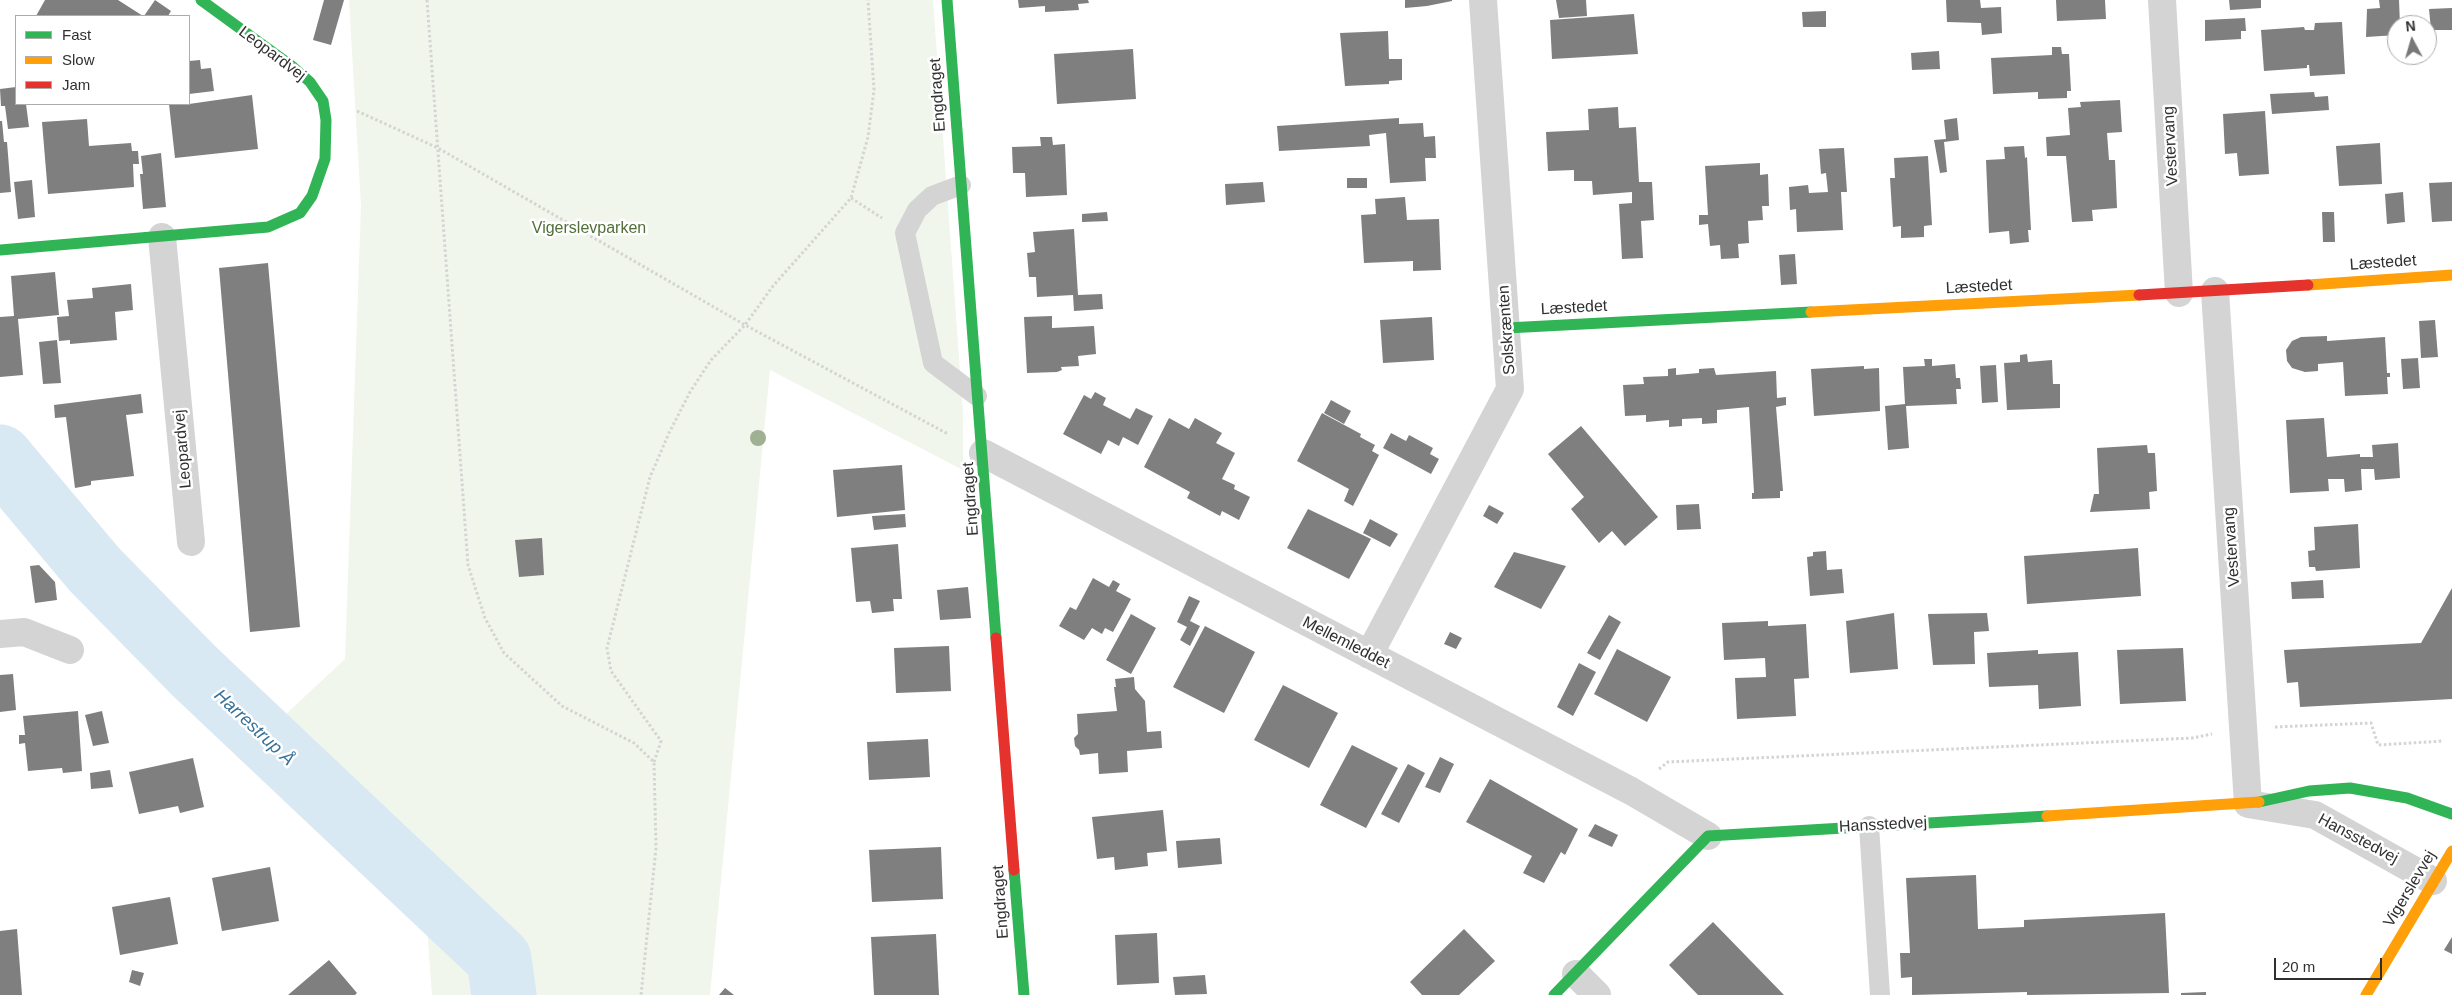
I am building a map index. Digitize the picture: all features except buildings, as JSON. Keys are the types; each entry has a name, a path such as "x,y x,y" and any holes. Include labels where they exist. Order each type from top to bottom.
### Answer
{"street":[{"name":"Leopardvej","path":"0,250 268,227 300,213 312,196 325,159 326,120 323,101 310,82 293,67 201,0"},
{"name":"Engdraget","path":"947,0 1024,995"},
{"name":"Solskrænten","path":"1369,655 1510,389 1483,0"},
{"name":"Vestervang","path":"2162,0 2179,292"},
{"name":"Leopardvej","path":"162,237 191,542"},
{"name":"Læstedet","path":"1507,328 2215,291 2452,275"},
{"name":"Vestervang","path":"2215,291 2245,729 2248,804"},
{"name":"Mellemleddet","path":"983,453 1631,791 1708,836"},
{"path":"0,634 24,632 70,650"},
{"name":"Hansstedvej","path":"1708,836 2248,804 2309,791 2350,788 2407,798 2452,814"},
{"name":"Hansstedvej","path":"2248,804 2315,815 2433,881"},
{"path":"1554,995 1708,836"},
{"name":"Vigerslevvej","path":"2366,995 2452,851"},
{"path":"1576,974 1597,995"}],"lane":[{"path":"961,185 932,196 917,210 905,233 933,363 977,396"},
{"path":"1869,826 1880,995"}],"path":[{"path":"427,0 468,565 485,618 504,653 562,706 634,743 654,762"},
{"path":"641,995 656,848 654,762 661,740 611,671 607,648 650,477 669,433 690,392 711,360 745,325 773,286 851,198 868,136 874,90 868,0"},
{"path":"323,101 346,106 438,148 745,325 983,453"},
{"path":"851,198 905,233"},
{"path":"1631,791 1668,762 2192,738 2245,729 2371,723 2378,745 2443,741"}],"green space":[{"name":"Vigerslevparken","path":"349,0 933,0 963,412 963,470 770,370 710,995 432,995 427,928 242,755 345,659 361,206"}],"waterway":[{"name":"Harrestrup Å","path":"0,457 94,569 194,671 499,959 504,995"}],"traffic: fast":[{"path":"0,250 268,227 300,213 312,196 325,159 326,120 323,101 310,82 293,67 201,0"},
{"path":"947,0 996,638"},
{"path":"1507,328 1811,312"},
{"path":"2259,802 2309,791 2350,788 2407,798 2452,814"},
{"path":"1554,995 1708,836 2047,816"},
{"path":"1014,870 1024,995"}],"traffic: slow":[{"path":"2308,285 2452,275"},
{"path":"1811,312 2139,295"},
{"path":"2047,816 2259,802"},
{"path":"2366,995 2452,851"}],"traffic: jam":[{"path":"2139,295 2308,285"},
{"path":"996,638 1014,870"}]}
